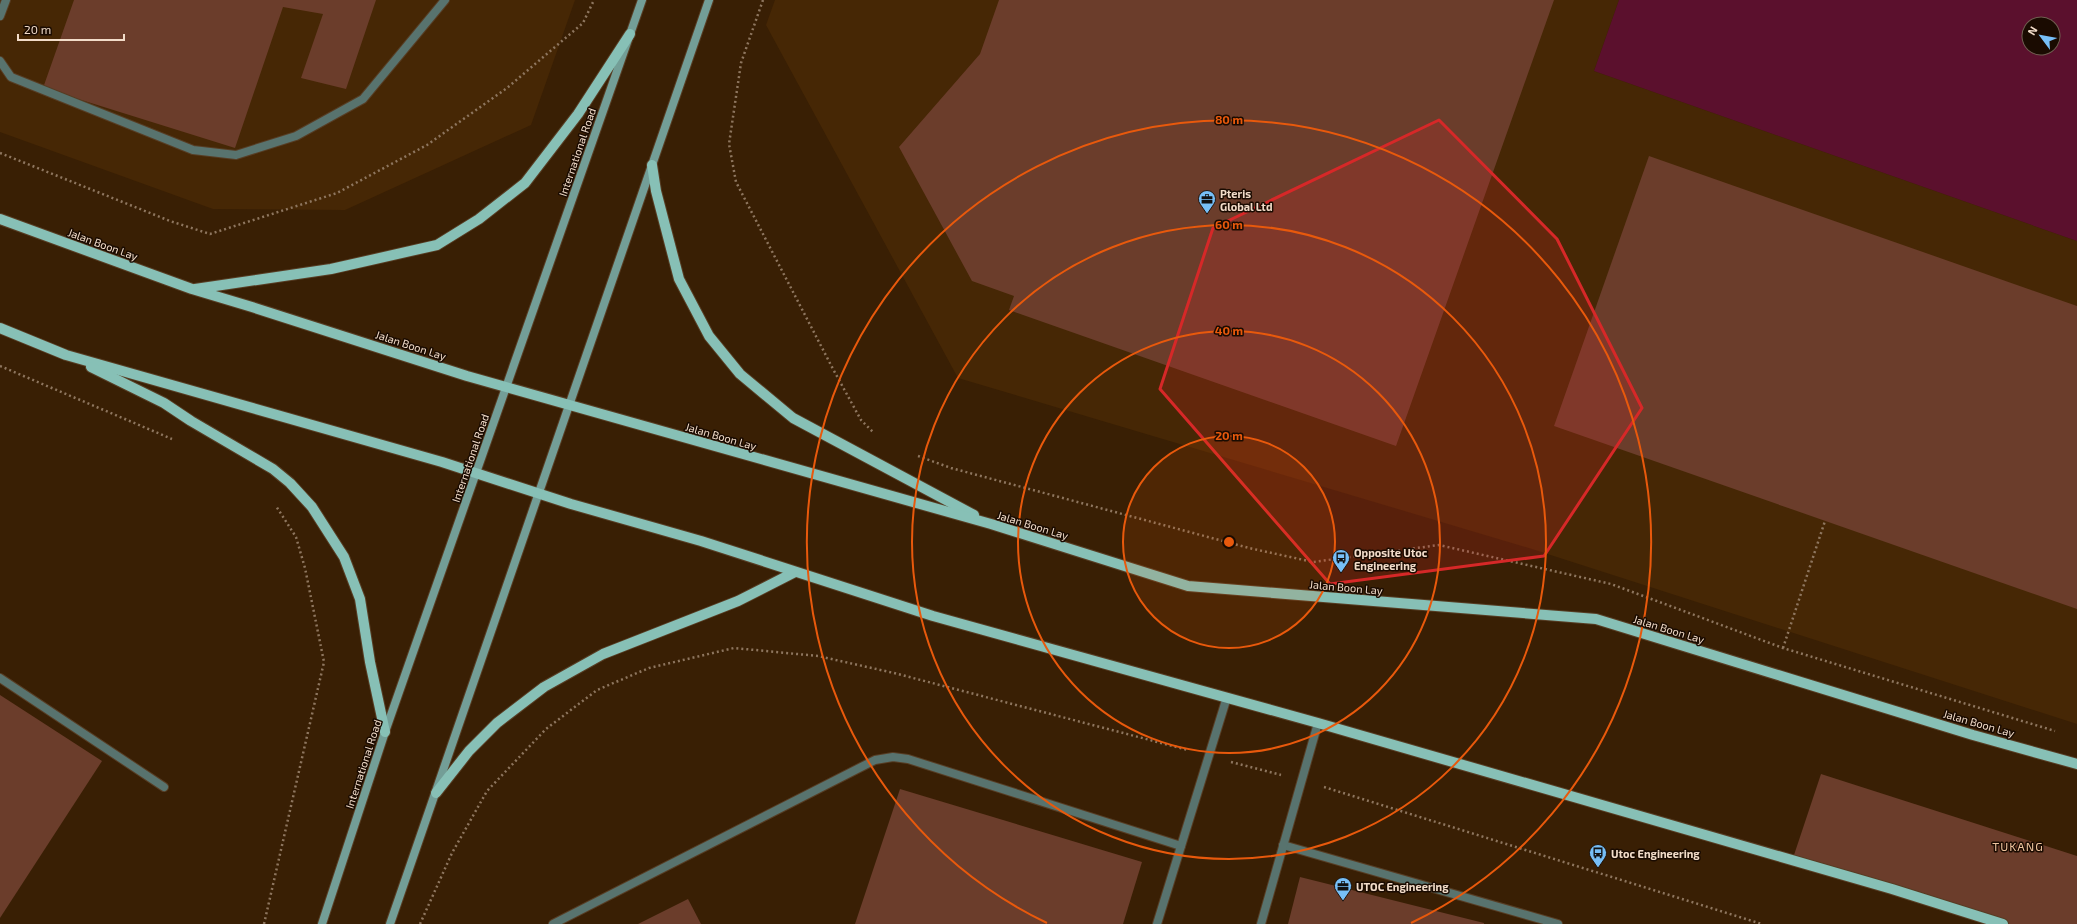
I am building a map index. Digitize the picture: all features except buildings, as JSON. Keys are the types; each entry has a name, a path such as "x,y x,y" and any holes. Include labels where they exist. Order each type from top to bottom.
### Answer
{"main road":[{"name":"International Road","path":"322,924 385,732 642,0"},
{"path":"390,924 709,0"},
{"path":"192,289 331,269 437,245 479,219 525,183 578,114 630,34"},
{"path":"652,165 656,191 679,279 709,336 740,374 793,418 991,524"},
{"name":"Jalan Boon Lay","path":"0,219 192,289 506,387 991,524 1188,586 1596,619 1973,734 2077,764"},
{"path":"0,328 66,355 164,402 191,421 273,469 312,507 344,557 360,600 370,662 385,732"},
{"path":"66,355 476,473 538,494 701,541 933,616 1318,723 1892,889 2003,924"},
{"path":"436,793 468,750 497,723 544,687 603,654 731,604 795,572"}],"lane":[{"path":"0,16 6,0"},
{"path":"0,61 11,77 193,150 236,155 296,136 363,99 445,0"},
{"path":"0,678 164,787"},
{"path":"1157,924 1207,756 1227,697"},
{"path":"1261,924 1318,723"},
{"path":"552,924 875,760 893,757 908,758 1181,846"},
{"path":"1283,845 1558,924"}],"path":[{"path":"0,153 170,221 210,234 337,193 427,145 507,88 583,23 594,0"},
{"path":"763,0 741,63 729,144 736,182 836,376 861,420 876,434"},
{"path":"0,366 178,442"},
{"path":"915,455 951,468 1249,548 1313,562 1440,545 1610,584 1783,648 2062,733"},
{"path":"264,924 324,662 305,568 296,537 275,504"},
{"path":"1783,648 1826,521"},
{"path":"420,924 452,853 487,791 546,729 597,690 649,668 734,648 825,657 894,673 1302,780 1762,924"}],"highlighted area":[{"path":"1439,120 1557,239 1642,408 1544,556 1330,584 1160,389 1213,228"}],"shaded area":[{"path":"0,0 575,0 531,125 345,210 213,209 0,132"},
{"path":"775,0 1619,0 1594,71 2077,241 2077,724 1532,549 958,378 766,25"},
{"path":"1619,0 2077,0 2077,241 1594,71"}],"place":[{"name":"Pteris Global Ltd","path":"1207,214"},
{"name":"Opposite Utoc Engineering","path":"1341,573"},
{"name":"Utoc Engineering","path":"1598,868"},
{"name":"UTOC Engineering","path":"1343,901"}],"district":[{"name":"TUKANG","path":"2018,846"}]}
